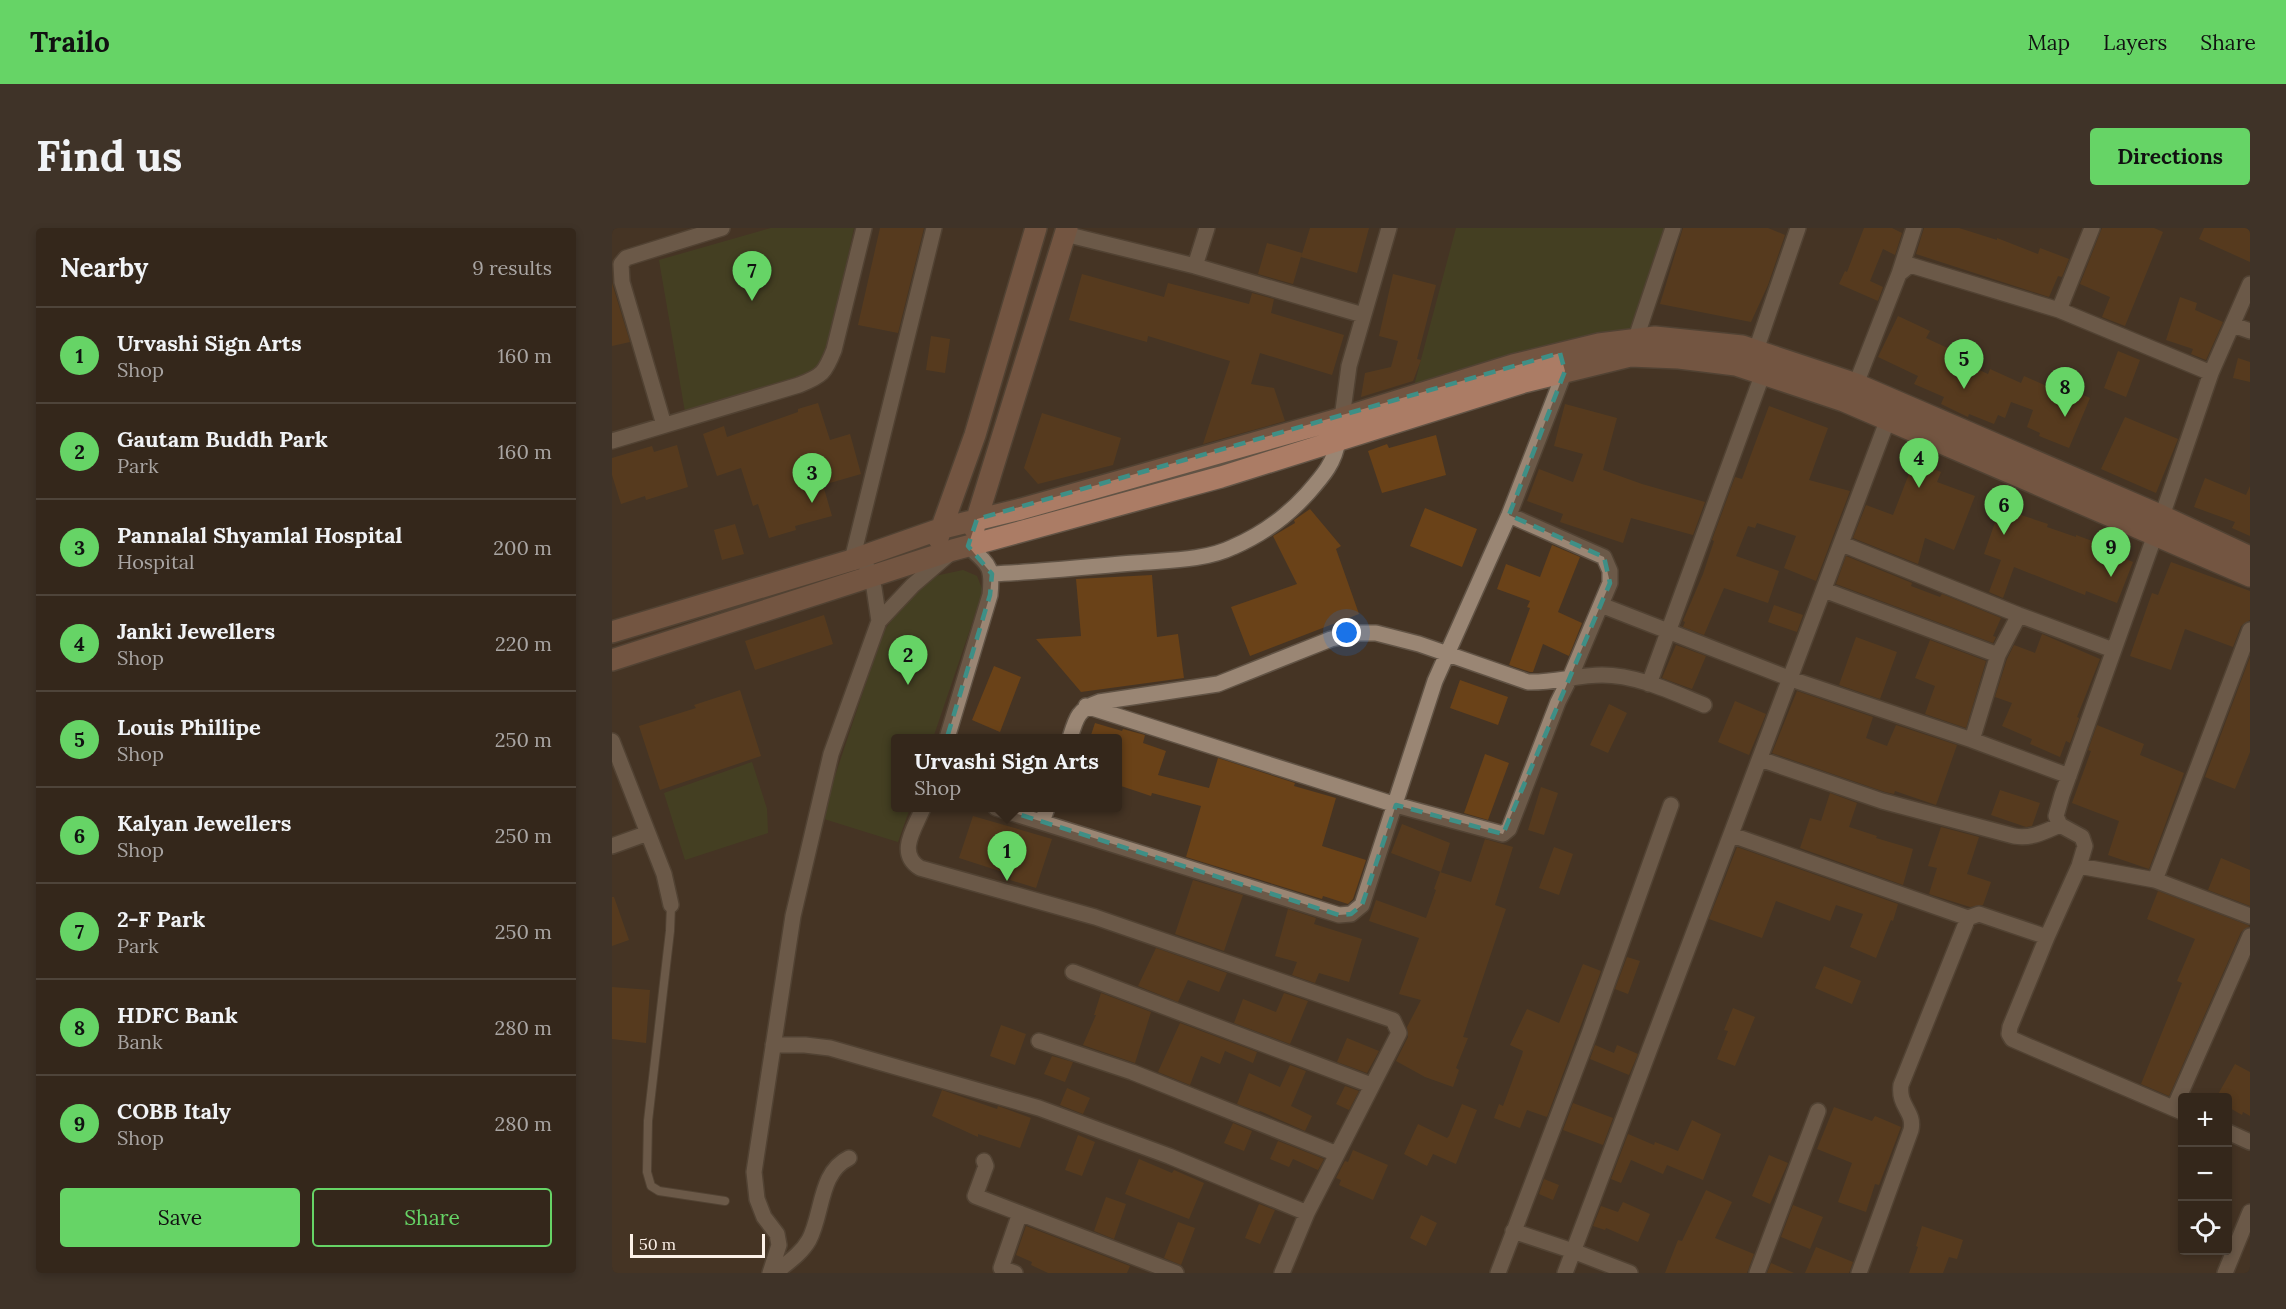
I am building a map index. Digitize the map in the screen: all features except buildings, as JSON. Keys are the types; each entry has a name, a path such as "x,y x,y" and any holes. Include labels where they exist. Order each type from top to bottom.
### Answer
{"street":[{"path":"664,425 622,282 621,264 626,258 722,228"},
{"path":"612,441 799,385 820,376 827,368 834,350 864,228"},
{"path":"879,621 877,601 869,578 858,558 934,228"},
{"path":"929,558 943,528 975,435 1036,228"},
{"path":"1196,266 1207,228"},
{"path":"1342,418 1349,366 1389,228"},
{"path":"1636,338 1673,228"},
{"path":"1756,350 1798,228"},
{"path":"1856,384 1899,274 1914,228"},
{"path":"2059,310 2092,228"},
{"path":"770,1273 779,1245 777,1234 764,1217 757,1199 754,1172 793,916 831,754 879,621 913,585 961,548 977,519 1066,231 1363,315"},
{"path":"1899,274 1910,265 1919,267 2059,310 2211,374"},
{"path":"2178,1110 2012,1039 2009,1034 2047,937 2079,866 2085,846 2082,837 2060,825 2056,816 2211,374 2250,284"},
{"path":"2233,325 2250,331"},
{"path":"612,660 961,548 1221,477 1338,440 1636,338 1655,337 1688,339 1756,350 1856,384 2158,526 2250,576"},
{"path":"612,632 858,558 943,528 1020,509 1342,418 1513,365 1630,356 1709,361 1763,373 1845,401 2158,526 2250,557"},
{"path":"1026,812 1044,815 1339,915 1351,914 1362,905 1435,681 1509,515 1562,362"},
{"path":"1649,684 1763,373"},
{"path":"1565,1273 1888,419"},
{"path":"992,574 1053,571 1165,560 1209,555 1232,548 1255,536 1293,509 1324,475 1336,455 1338,440"},
{"path":"1086,706 1396,805 1503,834 1509,829 1558,702 1610,583 1610,571 1604,557 1509,515"},
{"path":"1842,544 2019,615 2114,650"},
{"path":"948,734 990,595 992,574 984,561 961,548"},
{"path":"1824,590 1998,655"},
{"path":"1601,605 1791,679 1972,740 2069,776"},
{"path":"1972,740 1998,655 2019,615"},
{"path":"2155,880 2250,630"},
{"path":"1071,734 1076,720 1086,706 1099,702 1218,684 1345,635 1376,633 1419,644 1528,682 1605,675 1649,684 1704,705"},
{"path":"612,741 664,874 671,905"},
{"path":"1760,759 1882,801 2014,836 2024,838 2034,836 2060,825"},
{"path":"1498,1273 1671,806"},
{"path":"921,812 907,856 920,868 1095,917 1394,1020 1399,1033 1307,1213 1282,1273"},
{"path":"612,846 648,833"},
{"path":"1732,835 1968,918 1979,914 2047,937"},
{"path":"2079,866 2155,880 2250,916"},
{"path":"1859,1273 1911,1130 1912,1116 1901,1102 1900,1084 1968,918"},
{"path":"2185,1093 2250,936"},
{"path":"1072,972 1371,1085"},
{"path":"1040,1041 1132,1072 1337,1154"},
{"path":"773,1045 830,1048 1039,1108 1169,1156 1307,1213"},
{"path":"1757,1273 1818,1111"},
{"path":"2232,1134 2250,1142"},
{"path":"775,1273 798,1254 808,1241 831,1173 842,1161 849,1158"},
{"path":"984,1161 986,1166 975,1196 1176,1273"},
{"path":"2225,1273 2250,1212"},
{"path":"1005,1271 1020,1213"},
{"path":"1513,1231 1630,1273"}],"lane":[{"path":"671,905 670,932 648,1121 647,1172 651,1186 659,1191 725,1201"}],"highlighted area":[{"path":"1560,353 1565,371 1509,515 1604,557 1610,583 1503,834 1396,805 1362,905 1351,914 1339,915 932,787 990,595 992,574 968,546 977,519"}],"green space":[{"path":"771,228 854,228 829,343 819,370 685,412 659,260"},
{"path":"1456,228 1672,228 1640,330 1414,386"},
{"path":"963,570 977,576 983,591 934,734 891,734 891,812 909,812 898,842 821,818 883,632 903,605 935,576"},
{"path":"752,762 767,809 768,833 685,860 664,793"}],"place":[{"name":"2-F Park","path":"752,301"},
{"name":"Louis Phillipe","path":"1964,389"},
{"name":"HDFC Bank","path":"2065,417"},
{"name":"Janki Jewellers","path":"1919,488"},
{"name":"Pannalal Shyamlal Hospital","path":"812,503"},
{"name":"Kalyan Jewellers","path":"2004,535"},
{"name":"COBB Italy","path":"2111,577"},
{"name":"Gautam Buddh Park","path":"908,685"},
{"name":"Urvashi Sign Arts","path":"1007,881"}]}
